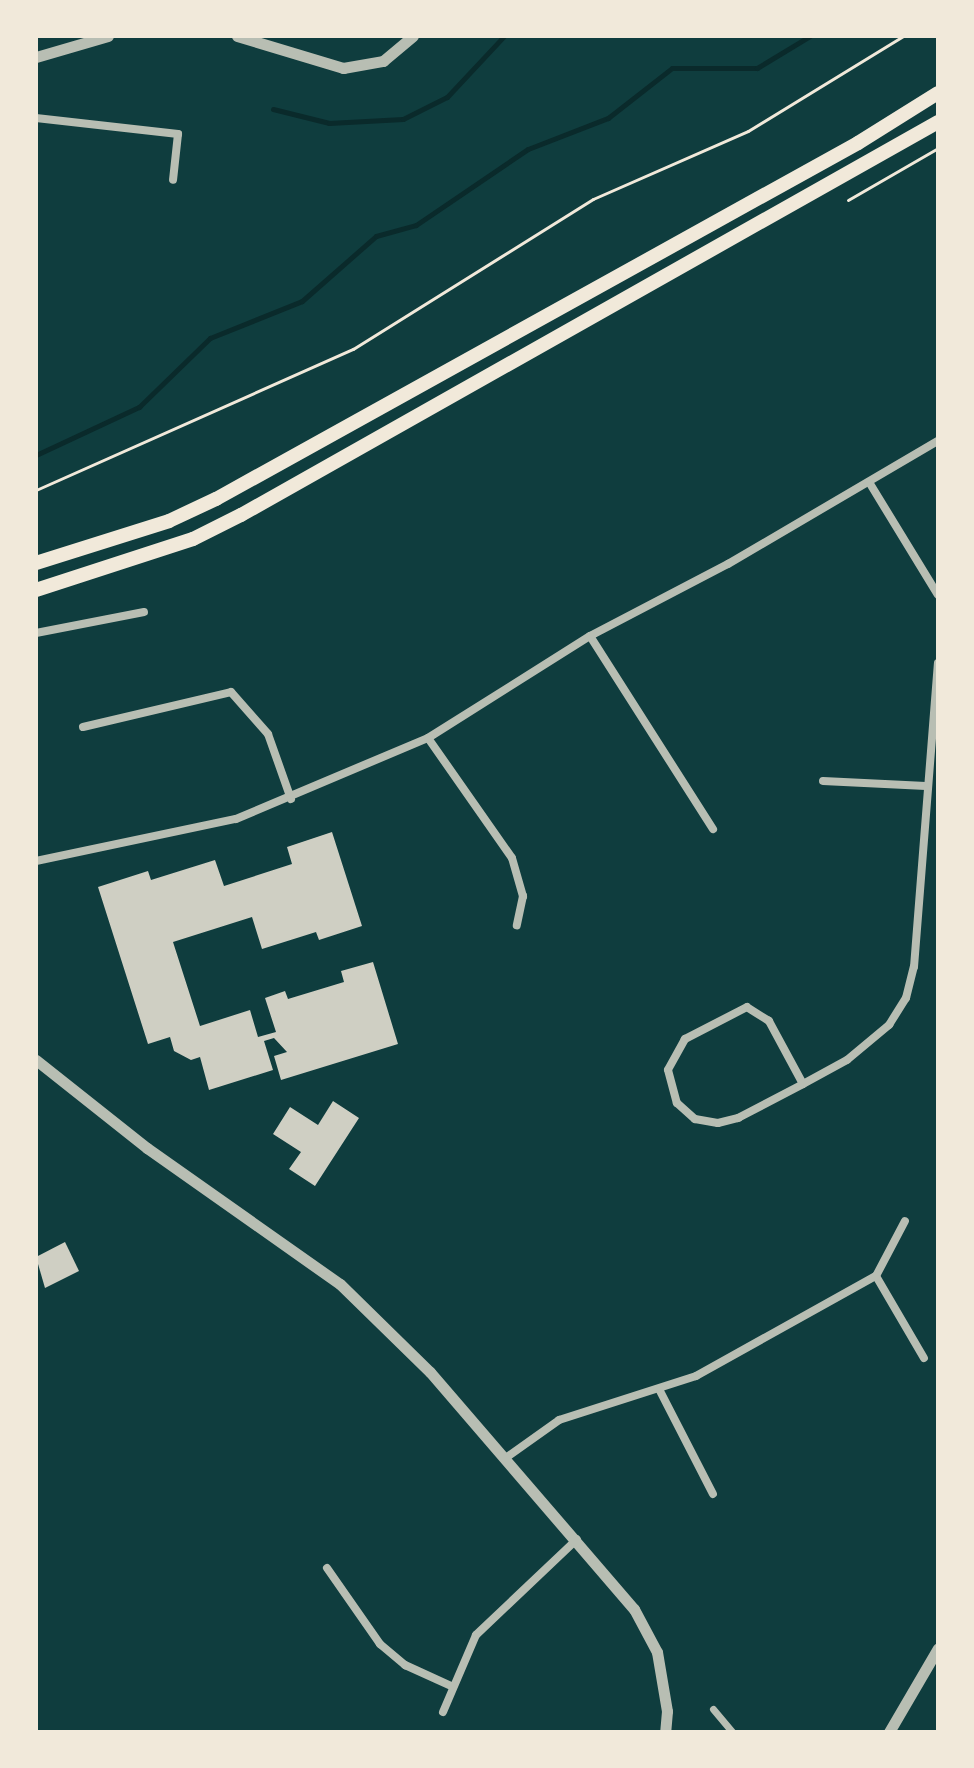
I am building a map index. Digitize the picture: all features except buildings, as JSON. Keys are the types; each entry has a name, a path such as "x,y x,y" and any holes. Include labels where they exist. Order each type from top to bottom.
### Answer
{"highway":[{"path":"36,563 120,538 216,499 858,143 938,93"},
{"path":"36,590 193,539 241,515 938,122"}],"street":[{"path":"36,57 108,36"},
{"path":"237,36 343,68 383,61 413,36"},
{"path":"36,118 178,134 173,180"},
{"path":"36,861 236,819 291,799 428,738 590,636 938,441"},
{"path":"869,482 938,595"},
{"path":"36,633 144,612"},
{"path":"590,636 713,829"},
{"path":"803,1084 769,1021 747,1007 685,1039 668,1070 677,1103 708,1123 738,1118 803,1084 866,1047 906,998 914,967 938,663"},
{"path":"83,727 231,692 268,734 291,799"},
{"path":"428,738 512,858 523,896 517,925"},
{"path":"823,781 926,786"},
{"path":"36,1060 147,1148 340,1284 507,1457 634,1609 657,1652 667,1711 665,1732"},
{"path":"507,1457 559,1420 696,1376 876,1276 905,1221"},
{"path":"876,1276 924,1358"},
{"path":"659,1389 713,1494"},
{"path":"443,1712 451,1686 485,1624 577,1539"},
{"path":"327,1568 380,1644 405,1665 451,1686"},
{"path":"889,1732 938,1648"},
{"path":"713,1709 732,1732"}],"path":[{"path":"36,490 235,406 353,349 593,199 748,131 903,36"},
{"path":"848,200 938,148"}],"waterway":[{"path":"273,109 329,123 403,119 447,97 504,36"},
{"path":"36,455 139,407 210,338 302,301 376,236 416,225 528,149 608,118 672,68 757,68 810,36"}]}
